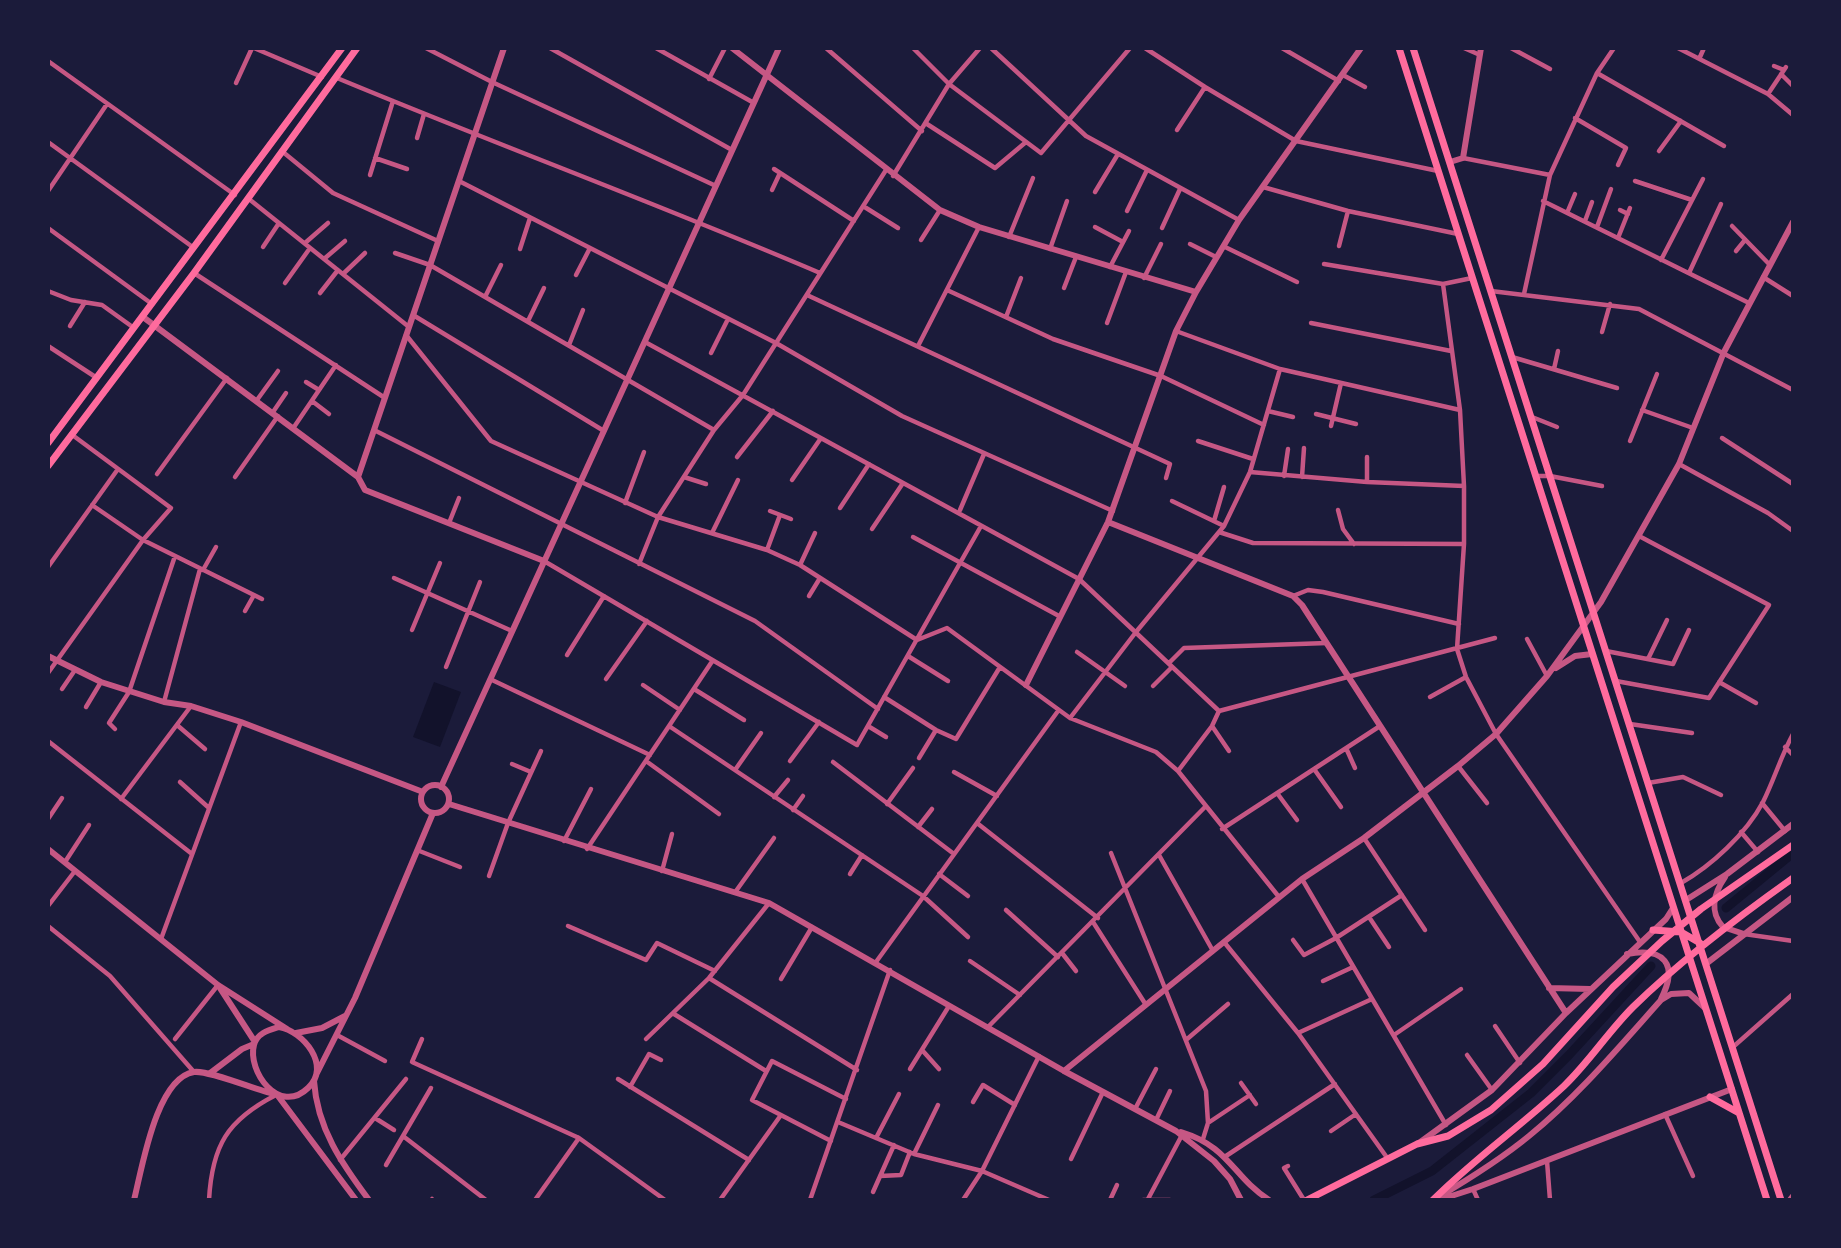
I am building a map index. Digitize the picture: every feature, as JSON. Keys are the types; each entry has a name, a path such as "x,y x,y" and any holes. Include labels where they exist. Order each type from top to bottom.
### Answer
{"main road":[{"path":"49,440 235,195 342,48"},
{"path":"48,466 249,199 338,78 357,48"},
{"path":"1399,48 1767,1200"},
{"path":"1413,48 1781,1200"},
{"path":"1306,1200 1417,1144 1448,1136 1491,1110 1543,1064 1613,987 1662,941 1701,909 1793,844"},
{"path":"1435,1200 1466,1166 1512,1132 1565,1085 1631,1009 1666,976 1790,880"},
{"path":"1653,930 1681,932 1700,942"},
{"path":"1710,1097 1740,1114"}],"street":[{"path":"236,83 253,48 322,77"},
{"path":"426,48 492,82 716,186"},
{"path":"358,477 504,48"},
{"path":"550,48 732,150"},
{"path":"656,48 754,104"},
{"path":"709,79 725,48"},
{"path":"732,48 893,176 940,210 979,228 1196,292"},
{"path":"441,787 779,48"},
{"path":"826,48 922,131"},
{"path":"913,48 950,84 1041,153 1130,48"},
{"path":"893,176 950,84 980,48"},
{"path":"990,48 1069,122 1118,154 1239,220"},
{"path":"1145,48 1296,141 1438,171"},
{"path":"1282,48 1341,78 1365,87"},
{"path":"1026,685 1113,511 1176,331 1196,292 1239,220 1361,48"},
{"path":"1462,159 1481,52 1464,48"},
{"path":"1511,48 1550,69"},
{"path":"1524,294 1550,175 1597,73 1614,48"},
{"path":"1678,48 1700,57 1768,94 1793,116"},
{"path":"1700,57 1704,48"},
{"path":"48,61 235,195"},
{"path":"1774,66 1783,71 1793,86"},
{"path":"1768,94 1783,71"},
{"path":"1597,73 1724,146"},
{"path":"338,78 474,135 699,222 820,273"},
{"path":"1177,130 1205,87"},
{"path":"370,175 393,101"},
{"path":"48,191 107,104"},
{"path":"417,138 424,114"},
{"path":"1575,118 1626,148 1618,165"},
{"path":"1659,151 1681,121"},
{"path":"927,124 995,168 1026,142"},
{"path":"48,142 194,248"},
{"path":"283,152 333,193 438,241"},
{"path":"1095,192 1118,154"},
{"path":"375,158 407,169"},
{"path":"1450,162 1462,159 1550,175"},
{"path":"774,169 854,221"},
{"path":"639,564 658,517 714,430 743,395 886,170"},
{"path":"1127,211 1147,170"},
{"path":"772,190 780,173"},
{"path":"1009,237 1033,178"},
{"path":"1661,260 1703,179"},
{"path":"459,181 776,343 902,416 1113,511"},
{"path":"1635,181 1692,200"},
{"path":"1263,187 1348,211 1458,234"},
{"path":"1162,228 1180,189"},
{"path":"1597,227 1611,189"},
{"path":"1567,213 1575,194"},
{"path":"249,199 409,327"},
{"path":"1050,249 1067,201"},
{"path":"1544,201 1749,303"},
{"path":"1585,221 1592,202"},
{"path":"1689,273 1721,204"},
{"path":"863,206 898,228"},
{"path":"1618,238 1630,208"},
{"path":"921,240 940,210"},
{"path":"1620,210 1628,214"},
{"path":"1339,246 1348,211"},
{"path":"520,249 530,218"},
{"path":"1064,1071 1302,879 1364,838 1424,794 1496,734 1547,676 1594,612 1679,464 1724,352 1769,264 1790,234 1793,222"},
{"path":"263,247 279,223"},
{"path":"305,243 328,223"},
{"path":"1732,226 1769,264"},
{"path":"1095,227 1123,242"},
{"path":"48,228 152,304"},
{"path":"918,346 979,228"},
{"path":"1110,267 1129,231"},
{"path":"1736,251 1745,240"},
{"path":"324,259 345,241"},
{"path":"1144,278 1161,244"},
{"path":"1190,244 1216,257"},
{"path":"1223,246 1297,282"},
{"path":"285,283 310,248"},
{"path":"576,275 590,248"},
{"path":"395,252 430,266 486,297 714,430"},
{"path":"343,274 365,253"},
{"path":"1064,288 1076,257"},
{"path":"1324,264 1443,284 1472,278"},
{"path":"486,297 501,265"},
{"path":"320,293 338,270"},
{"path":"1107,323 1126,272"},
{"path":"194,273 385,398"},
{"path":"1006,317 1021,278"},
{"path":"1763,278 1793,296"},
{"path":"1443,284 1450,351 1460,410 1464,486 1464,544 1457,649 1466,677 1496,734 1640,942"},
{"path":"528,321 544,288"},
{"path":"947,290 1053,339 1161,376 1264,425"},
{"path":"48,291 102,305 134,328"},
{"path":"1491,291 1639,309 1793,390"},
{"path":"807,295 1170,464 1166,478"},
{"path":"70,326 85,302"},
{"path":"1602,332 1610,304"},
{"path":"569,345 583,310"},
{"path":"413,315 604,431"},
{"path":"142,317 294,427 358,477 365,490 544,561 858,745 981,526"},
{"path":"711,353 728,319"},
{"path":"1311,323 1450,351"},
{"path":"1176,331 1280,369 1460,410"},
{"path":"406,335 490,441 658,517 767,550 800,565 917,640"},
{"path":"645,342 1079,579 1219,711"},
{"path":"48,346 97,378"},
{"path":"1554,369 1558,351"},
{"path":"1512,357 1617,388"},
{"path":"294,427 336,365"},
{"path":"1071,718 1136,632 1224,526 1250,472 1280,369"},
{"path":"257,400 278,370"},
{"path":"1630,441 1657,374"},
{"path":"157,474 227,378"},
{"path":"306,381 319,390"},
{"path":"1331,426 1341,383"},
{"path":"235,477 286,393"},
{"path":"312,401 329,414"},
{"path":"1642,410 1693,428"},
{"path":"737,457 772,411"},
{"path":"1268,411 1293,417"},
{"path":"1316,414 1356,424"},
{"path":"1531,417 1557,427"},
{"path":"374,430 755,621 878,709"},
{"path":"48,673 143,540 171,508 71,434"},
{"path":"792,480 820,438"},
{"path":"1722,438 1793,484"},
{"path":"1198,441 1253,459"},
{"path":"1302,477 1304,448"},
{"path":"1284,476 1288,449"},
{"path":"625,503 644,452"},
{"path":"960,510 984,454"},
{"path":"1367,457 1367,482"},
{"path":"840,508 869,464"},
{"path":"1679,464 1768,513 1793,531"},
{"path":"48,567 118,469"},
{"path":"1250,472 1367,482 1464,486"},
{"path":"1535,476 1550,476 1602,486"},
{"path":"684,477 706,484"},
{"path":"712,533 738,480"},
{"path":"872,529 903,483"},
{"path":"1214,521 1224,488"},
{"path":"449,523 459,498"},
{"path":"1172,501 1224,526"},
{"path":"92,505 143,540 262,599"},
{"path":"1338,510 1342,528 1354,544"},
{"path":"770,511 790,519"},
{"path":"767,550 780,515"},
{"path":"1108,522 1293,596 1327,643 1566,1013"},
{"path":"1219,532 1253,543 1464,544"},
{"path":"800,565 816,533"},
{"path":"1616,681 1709,698 1769,605 1639,536"},
{"path":"913,537 959,564 1059,616"},
{"path":"164,702 202,569 216,547"},
{"path":"115,729 109,723 129,692 175,556"},
{"path":"412,630 440,563"},
{"path":"394,578 512,631"},
{"path":"809,596 820,578"},
{"path":"446,666 480,582"},
{"path":"1293,596 1308,590 1323,592 1459,624"},
{"path":"245,611 254,595"},
{"path":"567,655 604,596"},
{"path":"1648,659 1667,620"},
{"path":"606,679 647,621"},
{"path":"917,640 947,628 1058,711 1156,752 1178,771 1222,829 1279,897"},
{"path":"1606,651 1673,664 1689,630"},
{"path":"1219,711 1495,638"},
{"path":"1527,639 1547,676"},
{"path":"1153,686 1184,648 1327,643"},
{"path":"1077,652 1125,686"},
{"path":"1547,676 1568,659 1592,654"},
{"path":"48,656 101,682 129,692 164,702 191,706 241,722 423,792"},
{"path":"908,656 948,681"},
{"path":"587,849 713,660"},
{"path":"885,697 936,730 956,739 1000,667"},
{"path":"62,689 75,670"},
{"path":"1430,697 1466,677"},
{"path":"490,679 650,755"},
{"path":"86,707 101,682"},
{"path":"1719,682 1756,703"},
{"path":"643,685 680,710"},
{"path":"694,688 744,720"},
{"path":"121,799 191,706"},
{"path":"876,962 1058,711"},
{"path":"1178,771 1212,726 1219,711"},
{"path":"161,939 241,722"},
{"path":"790,761 819,722"},
{"path":"1630,724 1692,733"},
{"path":"177,725 205,749"},
{"path":"669,726 923,896 968,937"},
{"path":"868,726 886,737"},
{"path":"1212,726 1229,751"},
{"path":"1222,829 1380,726"},
{"path":"919,758 936,730"},
{"path":"735,770 761,733"},
{"path":"1681,883 1698,874 1741,832 1762,803 1785,747 1793,734"},
{"path":"48,741 192,854"},
{"path":"1785,747 1793,755"},
{"path":"1346,748 1355,768"},
{"path":"489,876 508,823 541,751"},
{"path":"646,761 718,814"},
{"path":"833,762 954,854"},
{"path":"512,764 531,772"},
{"path":"1458,766 1487,803"},
{"path":"887,804 913,768"},
{"path":"1314,769 1341,807"},
{"path":"954,772 997,796"},
{"path":"1648,783 1683,777 1720,795"},
{"path":"774,797 788,780"},
{"path":"180,782 209,808"},
{"path":"431,786 441,787 447,792 449,804 441,812 433,813 422,806 423,792 431,786"},
{"path":"564,842 591,789"},
{"path":"1277,793 1297,820"},
{"path":"793,810 803,796"},
{"path":"48,819 62,798"},
{"path":"1762,803 1786,831"},
{"path":"449,804 564,842 736,891 770,903 1064,1071 1176,1131 1214,1161 1242,1200"},
{"path":"988,1027 1205,807"},
{"path":"918,827 932,809"},
{"path":"48,926 110,976 194,1072 209,1074 276,1095 293,1096 302,1093 315,1078 337,1035 433,813"},
{"path":"977,823 1098,918"},
{"path":"1686,900 1758,852 1793,824"},
{"path":"65,862 89,825"},
{"path":"1741,832 1758,852"},
{"path":"662,871 672,834"},
{"path":"736,891 774,838"},
{"path":"1364,838 1425,930"},
{"path":"48,849 218,985 296,1033 314,1055 318,1106 326,1134 340,1160 369,1200"},
{"path":"417,850 460,867"},
{"path":"1111,853 1206,1091 1208,1123 1203,1139"},
{"path":"850,874 862,855"},
{"path":"1159,855 1213,951"},
{"path":"48,906 75,871"},
{"path":"939,874 968,896"},
{"path":"1727,874 1716,893 1715,912 1723,927 1744,934 1793,941"},
{"path":"1302,879 1446,1125"},
{"path":"1293,940 1304,955 1336,938 1402,895"},
{"path":"1707,963 1793,897"},
{"path":"646,1039 709,978 770,903"},
{"path":"1417,1144 1492,1090 1566,1013 1673,908"},
{"path":"1006,910 1076,971"},
{"path":"1369,917 1389,948"},
{"path":"1093,922 1146,1005"},
{"path":"568,926 646,960 657,943 715,971"},
{"path":"781,979 812,927"},
{"path":"1224,942 1298,1033 1388,1159"},
{"path":"1626,954 1644,950 1656,953 1664,960 1669,979 1661,1000"},
{"path":"970,961 1020,995"},
{"path":"1323,981 1353,967"},
{"path":"810,1200 890,970"},
{"path":"709,978 857,1070"},
{"path":"175,1039 218,985"},
{"path":"218,985 254,1043 257,1068 264,1083 276,1095 356,1200"},
{"path":"1549,988 1590,989"},
{"path":"1394,1035 1461,989"},
{"path":"1435,1200 1487,1168 1530,1136 1571,1098 1661,1000 1671,994 1689,993 1707,1010"},
{"path":"1733,1047 1793,994"},
{"path":"1298,1033 1372,999"},
{"path":"1186,1040 1228,1004"},
{"path":"910,1069 950,1006"},
{"path":"674,1014 766,1071"},
{"path":"296,1033 322,1028 346,1016"},
{"path":"1495,1026 1520,1063"},
{"path":"209,1074 242,1048 254,1043 269,1029 287,1029"},
{"path":"337,1035 385,1061"},
{"path":"422,1039 412,1062 579,1138 665,1200"},
{"path":"922,1050 939,1069"},
{"path":"630,1087 649,1054 661,1060"},
{"path":"1467,1054 1492,1090"},
{"path":"963,1200 982,1171 1039,1056"},
{"path":"831,1141 752,1100 772,1061 846,1099"},
{"path":"1135,1109 1156,1069"},
{"path":"134,1200 162,1101 176,1085 194,1072"},
{"path":"340,1160 406,1079"},
{"path":"618,1079 749,1160"},
{"path":"1241,1083 1256,1104"},
{"path":"1226,1156 1335,1084"},
{"path":"973,1102 983,1085 1015,1105"},
{"path":"386,1165 431,1088"},
{"path":"1435,1200 1473,1190 1732,1089"},
{"path":"1156,1119 1170,1091"},
{"path":"1071,1159 1103,1092"},
{"path":"876,1138 899,1094"},
{"path":"209,1200 210,1175 217,1150 224,1137 239,1118 276,1095"},
{"path":"1208,1123 1250,1095"},
{"path":"880,1176 901,1175 938,1105"},
{"path":"1330,1131 1356,1114"},
{"path":"1665,1114 1694,1176"},
{"path":"720,1200 781,1115"},
{"path":"375,1118 394,1130"},
{"path":"838,1122 912,1153 982,1171 1049,1200"},
{"path":"1176,1131 1203,1139 1226,1156 1257,1196 1269,1200"},
{"path":"1170,1200 1145,1199 1182,1135"},
{"path":"403,1136 486,1200"},
{"path":"535,1200 579,1138"},
{"path":"873,1192 894,1145"},
{"path":"1547,1161 1550,1200"},
{"path":"1288,1166 1284,1168 1306,1200"},
{"path":"1110,1200 1117,1185"},
{"path":"1473,1190 1478,1200"},
{"path":"1789,1200 1793,1195"}],"shaded area":[{"path":"434,682 461,692 440,747 413,737"}],"waterway":[{"path":"1726,908 1793,853"},
{"path":"1374,1200 1432,1171 1531,1093 1651,966"}]}
